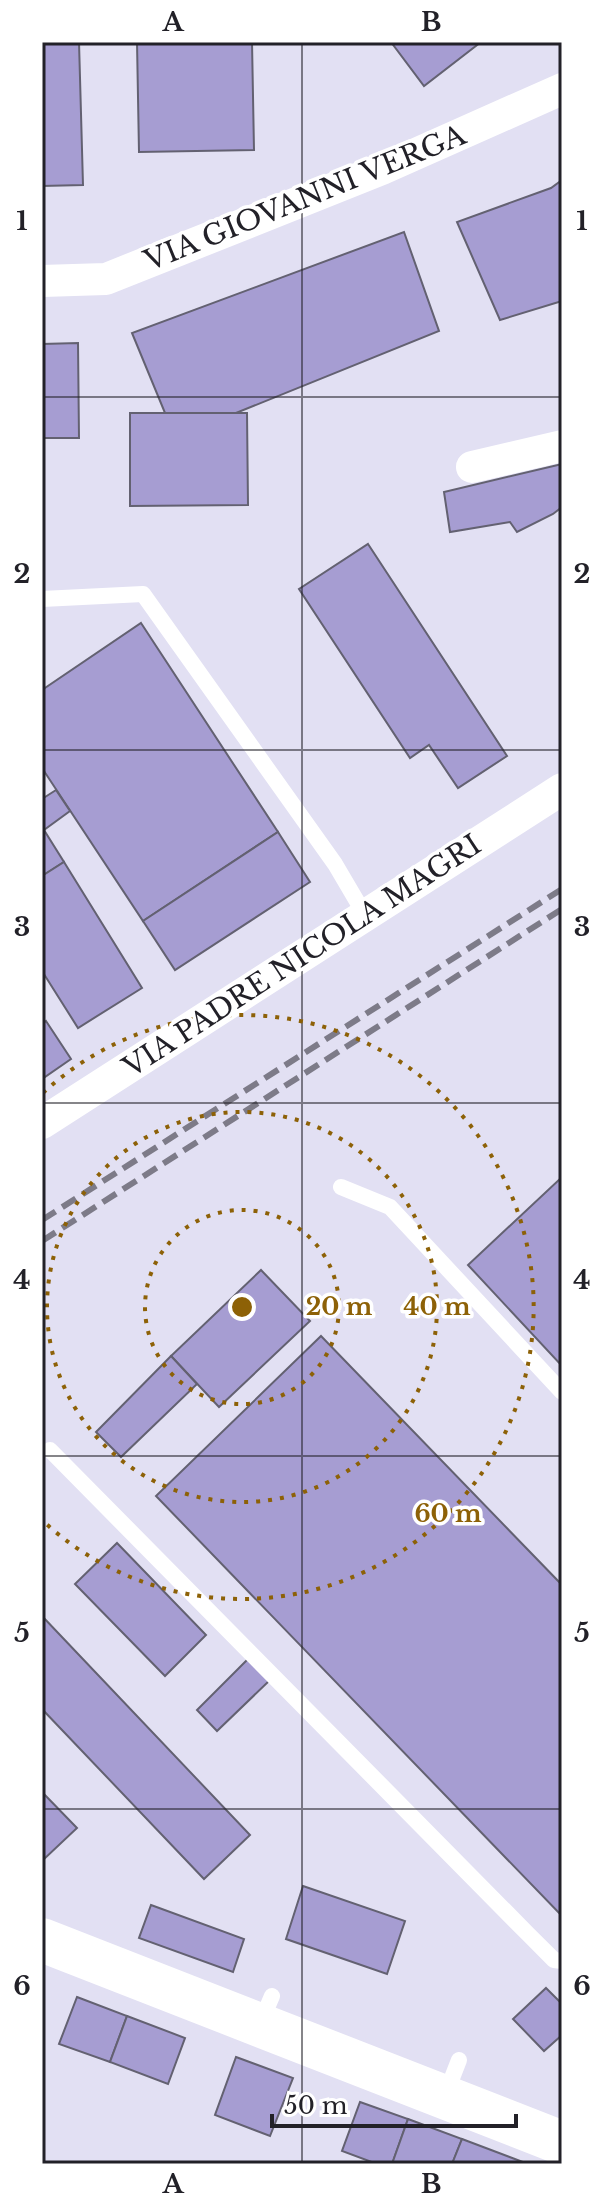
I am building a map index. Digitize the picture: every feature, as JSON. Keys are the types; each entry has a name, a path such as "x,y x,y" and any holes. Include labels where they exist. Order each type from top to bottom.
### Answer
{"street":[{"name":"VIA GIOVANNI VERGA","path":"42,281 106,279 382,169 562,89"},
{"path":"472,467 562,446"},
{"name":"VIA PADRE NICOLA MAGRI","path":"42,1123 562,789"},
{"path":"42,1940 266,2010 452,2079 562,2143"}],"lane":[{"path":"42,599 143,594 335,864 365,915"},
{"path":"341,1187 390,1207 562,1392"},
{"path":"50,1450 554,1960 562,1961"}],"building":[{"path":"42,42 79,42 83,185 42,186"},
{"path":"137,42 252,42 254,150 139,152"},
{"path":"391,42 481,42 424,86"},
{"path":"562,180 562,301 500,320 457,222 551,188"},
{"path":"404,232 439,331 236,413 165,413 132,333"},
{"path":"78,343 79,438 42,438 42,344"},
{"path":"130,413 247,413 248,505 130,506"},
{"path":"562,464 562,507 553,514 517,532 510,522 450,532 444,492"},
{"path":"368,544 507,756 458,788 429,745 410,758 299,589"},
{"path":"141,623 278,832 143,921 42,768 42,690"},
{"path":"56,790 70,811 44,830 64,862 42,876 42,799"},
{"path":"278,832 310,882 175,970 143,921"},
{"path":"64,862 142,988 78,1028 42,971 42,876"},
{"path":"46,1021 71,1059 42,1079 42,1024"},
{"path":"562,1177 562,1366 468,1265"},
{"path":"261,1270 310,1321 219,1407 171,1356"},
{"path":"321,1336 562,1585 562,1916 156,1496"},
{"path":"171,1356 197,1384 121,1457 96,1432"},
{"path":"117,1543 206,1635 165,1676 75,1584"},
{"path":"42,1616 250,1835 204,1879 42,1709"},
{"path":"248,1659 269,1681 217,1731 197,1710"},
{"path":"42,1792 77,1828 42,1861"},
{"path":"303,1886 405,1921 387,1974 286,1939"},
{"path":"151,1905 244,1939 233,1972 139,1938"},
{"path":"546,1988 562,2004 562,2035 544,2051 513,2019"},
{"path":"77,1997 127,2016 110,2062 59,2044"},
{"path":"127,2016 185,2038 168,2084 110,2062"},
{"path":"236,2057 293,2078 270,2136 215,2115"},
{"path":"360,2102 408,2119 392,2164 377,2164 342,2151"},
{"path":"408,2119 462,2139 452,2164 392,2164"},
{"path":"462,2139 528,2164 452,2164"}],"railway":[{"path":"42,1220 562,889"},
{"path":"42,1241 562,909"}]}
